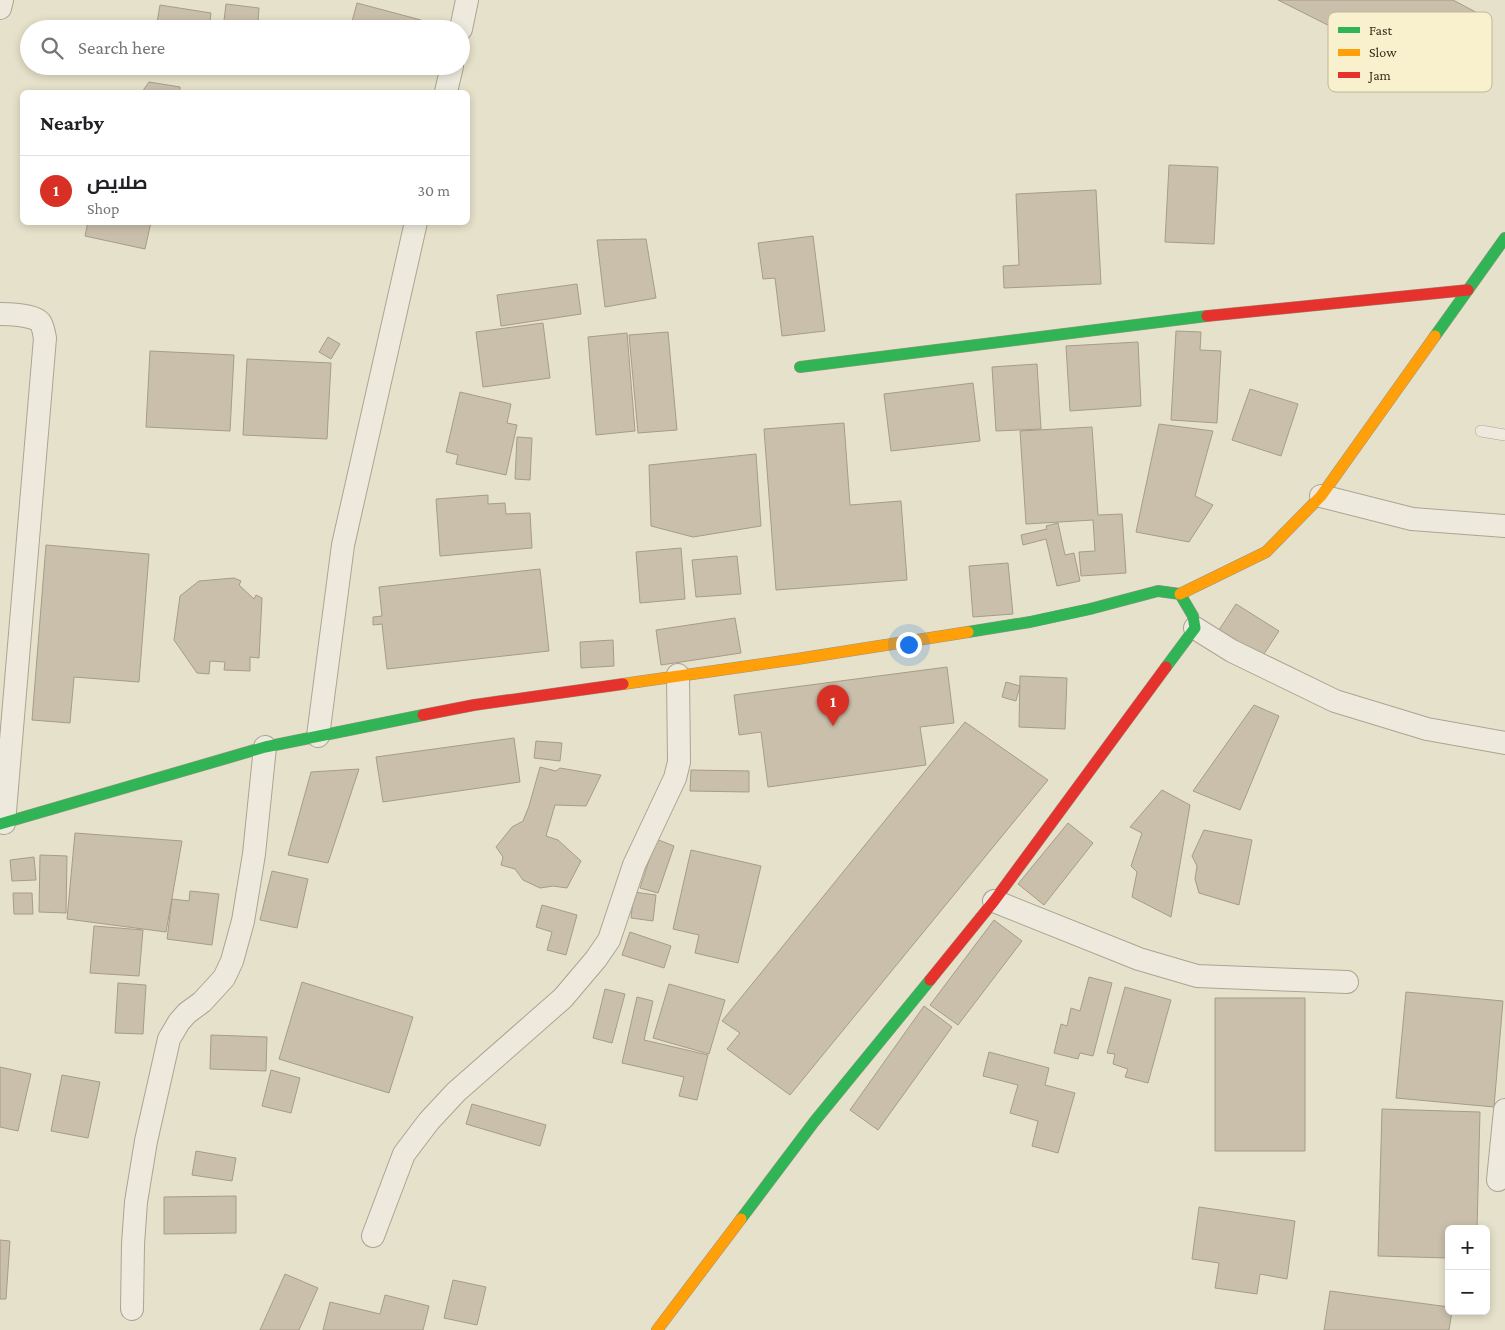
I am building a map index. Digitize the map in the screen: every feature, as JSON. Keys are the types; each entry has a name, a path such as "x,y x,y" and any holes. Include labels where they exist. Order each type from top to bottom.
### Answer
{"main road":[{"path":"2,824 265,748 474,704 797,659 1030,622 1158,591 1180,594 1266,552 1321,496 1505,238"},
{"path":"800,367 1184,318 1468,290"},
{"path":"657,1330 814,1122 994,901 1195,628 1193,616 1180,594"}],"street":[{"path":"0,8 2,0"},
{"path":"462,20 467,0"},
{"path":"446,90 450,75"},
{"path":"318,736 344,545 415,225"},
{"path":"0,314 11,314 41,322 45,338 8,695 2,824"},
{"path":"1321,496 1412,519 1505,526"},
{"path":"1195,628 1232,651 1335,701 1428,729 1505,743"},
{"path":"372,1236 404,1154 429,1122 456,1092 563,998 596,959 608,940 634,865 675,778 679,762 678,675"},
{"path":"132,1309 136,1202 146,1141 169,1039 179,1022 188,1012 202,1002 224,978 232,961 243,921 251,873 265,748"},
{"path":"994,901 1139,959 1198,976 1348,982"},
{"path":"1498,1180 1505,1110"}],"lane":[{"path":"1481,432 1505,435"}],"building":[{"path":"1278,0 1453,0 1476,12 1328,12 1328,25"},
{"path":"357,3 421,20 352,20"},
{"path":"226,4 259,8 258,20 224,20"},
{"path":"160,5 211,13 210,20 158,20"},
{"path":"149,82 180,87 180,90 143,90"},
{"path":"1169,165 1218,167 1214,244 1165,242"},
{"path":"1096,190 1101,284 1004,288 1003,266 1019,265 1016,194"},
{"path":"87,225 150,225 145,249 85,236"},
{"path":"813,236 825,331 782,336 775,278 763,279 758,243"},
{"path":"646,239 656,298 605,307 597,240"},
{"path":"577,284 581,314 501,326 497,295"},
{"path":"543,323 550,378 483,387 476,332"},
{"path":"1176,331 1201,332 1200,350 1221,351 1217,423 1171,420"},
{"path":"668,332 677,430 638,433 629,335"},
{"path":"627,333 635,431 596,435 588,337"},
{"path":"328,337 340,344 331,359 319,352"},
{"path":"1138,342 1141,406 1070,411 1066,346"},
{"path":"150,351 234,355 230,431 146,427"},
{"path":"247,359 331,363 327,439 243,435"},
{"path":"1037,364 1041,429 996,431 992,367"},
{"path":"973,383 980,441 891,451 884,394"},
{"path":"1250,389 1298,404 1281,456 1232,440"},
{"path":"460,392 511,404 507,423 517,425 506,475 456,464 458,455 446,452"},
{"path":"844,423 850,505 901,501 907,580 776,590 764,429"},
{"path":"1159,424 1213,431 1195,496 1213,505 1189,542 1136,532"},
{"path":"1092,427 1098,515 1122,514 1126,573 1081,576 1079,552 1095,551 1093,520 1026,524 1020,431"},
{"path":"517,437 532,438 530,480 515,479"},
{"path":"756,454 761,526 693,537 651,526 649,465"},
{"path":"488,495 488,504 505,503 506,514 530,513 532,548 440,556 436,499"},
{"path":"1058,523 1065,555 1074,553 1080,581 1057,586 1046,539 1023,545 1021,535 1047,529 1046,526"},
{"path":"46,545 149,554 139,682 74,677 70,723 32,720"},
{"path":"681,548 685,599 640,603 636,552"},
{"path":"737,556 741,594 696,597 692,560"},
{"path":"1008,563 1013,614 973,617 969,566"},
{"path":"540,569 549,651 387,669 382,624 373,625 373,617 382,616 379,587"},
{"path":"234,578 241,581 239,585 254,599 256,595 262,598 259,658 250,657 250,671 224,670 225,662 210,661 209,674 197,673 174,640 180,596 199,581"},
{"path":"1236,604 1279,631 1260,660 1217,633"},
{"path":"735,618 741,653 661,665 656,630"},
{"path":"613,640 614,666 581,668 580,642"},
{"path":"947,667 954,723 920,727 926,765 768,787 761,732 739,735 734,695"},
{"path":"1020,676 1067,678 1065,729 1019,727"},
{"path":"1006,682 1020,686 1016,701 1002,697"},
{"path":"1254,705 1279,716 1240,810 1193,791"},
{"path":"965,722 1048,780 790,1095 727,1049 740,1033 722,1021"},
{"path":"514,738 520,782 383,802 376,757"},
{"path":"536,741 562,743 560,761 534,758"},
{"path":"540,767 556,771 560,768 601,775 586,806 555,805 546,836 558,840 581,861 567,888 553,886 540,888 523,880 515,869 501,865 503,857 496,847 512,827 523,821"},
{"path":"359,769 328,863 288,855 311,772"},
{"path":"691,770 749,771 749,792 690,791"},
{"path":"1162,790 1190,805 1171,917 1132,897 1137,872 1131,866 1142,833 1130,827"},
{"path":"1068,823 1093,843 1044,905 1018,884"},
{"path":"1204,830 1252,840 1239,905 1199,893 1195,879 1197,866 1192,856"},
{"path":"75,833 182,841 166,932 67,919"},
{"path":"656,839 674,846 658,893 640,888"},
{"path":"691,850 761,866 738,963 695,953 699,935 673,929"},
{"path":"40,855 67,856 66,913 39,912"},
{"path":"34,857 36,880 12,881 10,860"},
{"path":"272,871 308,879 297,928 260,920"},
{"path":"190,891 219,894 212,945 167,939 172,899 189,901"},
{"path":"634,892 656,895 653,921 631,918"},
{"path":"13,893 32,893 33,914 14,914"},
{"path":"542,905 577,915 566,955 547,950 552,932 536,927"},
{"path":"994,920 1022,941 958,1025 930,1005"},
{"path":"94,926 143,930 139,976 90,973"},
{"path":"630,932 671,946 664,968 622,955"},
{"path":"1089,977 1112,983 1093,1056 1080,1053 1078,1059 1054,1053 1061,1024 1067,1026 1071,1008 1080,1011"},
{"path":"302,982 413,1017 389,1093 279,1059"},
{"path":"118,983 146,985 143,1034 115,1033"},
{"path":"669,984 725,1000 709,1054 653,1038"},
{"path":"1125,987 1171,1000 1148,1083 1125,1077 1128,1069 1113,1064 1115,1054 1107,1053"},
{"path":"605,989 625,994 612,1043 593,1038"},
{"path":"1406,992 1503,1001 1494,1107 1396,1098"},
{"path":"637,997 653,1001 644,1040 708,1055 697,1100 679,1096 684,1077 622,1063"},
{"path":"1215,998 1305,998 1305,1151 1215,1151"},
{"path":"924,1006 952,1027 878,1130 850,1110"},
{"path":"211,1035 267,1037 266,1071 210,1069"},
{"path":"989,1052 1049,1068 1045,1085 1075,1093 1058,1153 1032,1146 1038,1121 1010,1113 1018,1085 983,1076"},
{"path":"0,1067 31,1074 18,1131 0,1127"},
{"path":"271,1070 300,1078 291,1113 262,1106"},
{"path":"62,1075 100,1082 88,1138 51,1131"},
{"path":"472,1104 546,1125 540,1146 466,1124"},
{"path":"1382,1109 1480,1112 1477,1225 1445,1225 1445,1258 1378,1256"},
{"path":"196,1151 236,1158 232,1181 192,1175"},
{"path":"236,1196 236,1233 164,1234 164,1197"},
{"path":"1199,1207 1295,1221 1287,1279 1260,1274 1257,1294 1215,1288 1219,1263 1192,1259"},
{"path":"0,1240 10,1241 6,1299 0,1299"},
{"path":"285,1274 318,1288 299,1330 260,1330"},
{"path":"453,1280 486,1287 477,1325 444,1318"},
{"path":"1330,1291 1445,1306 1445,1315 1451,1315 1449,1330 1324,1330"},
{"path":"385,1295 429,1306 423,1330 323,1330 330,1302 380,1314"}],"traffic: fast":[{"path":"1435,336 1505,238"},
{"path":"800,367 1207,316"},
{"path":"968,632 1030,622 1158,591 1180,594 1193,616 1195,628 1166,667"},
{"path":"0,824 265,747 423,715"},
{"path":"741,1219 814,1122 930,980"}],"traffic: slow":[{"path":"1180,594 1266,552 1321,496 1435,336"},
{"path":"623,684 968,632"},
{"path":"657,1330 741,1219"}],"traffic: jam":[{"path":"1207,316 1468,290"},
{"path":"930,980 994,901 1166,667"},
{"path":"423,715 474,705 623,684"}],"place":[{"name":"صلايص","path":"833,726"}]}
